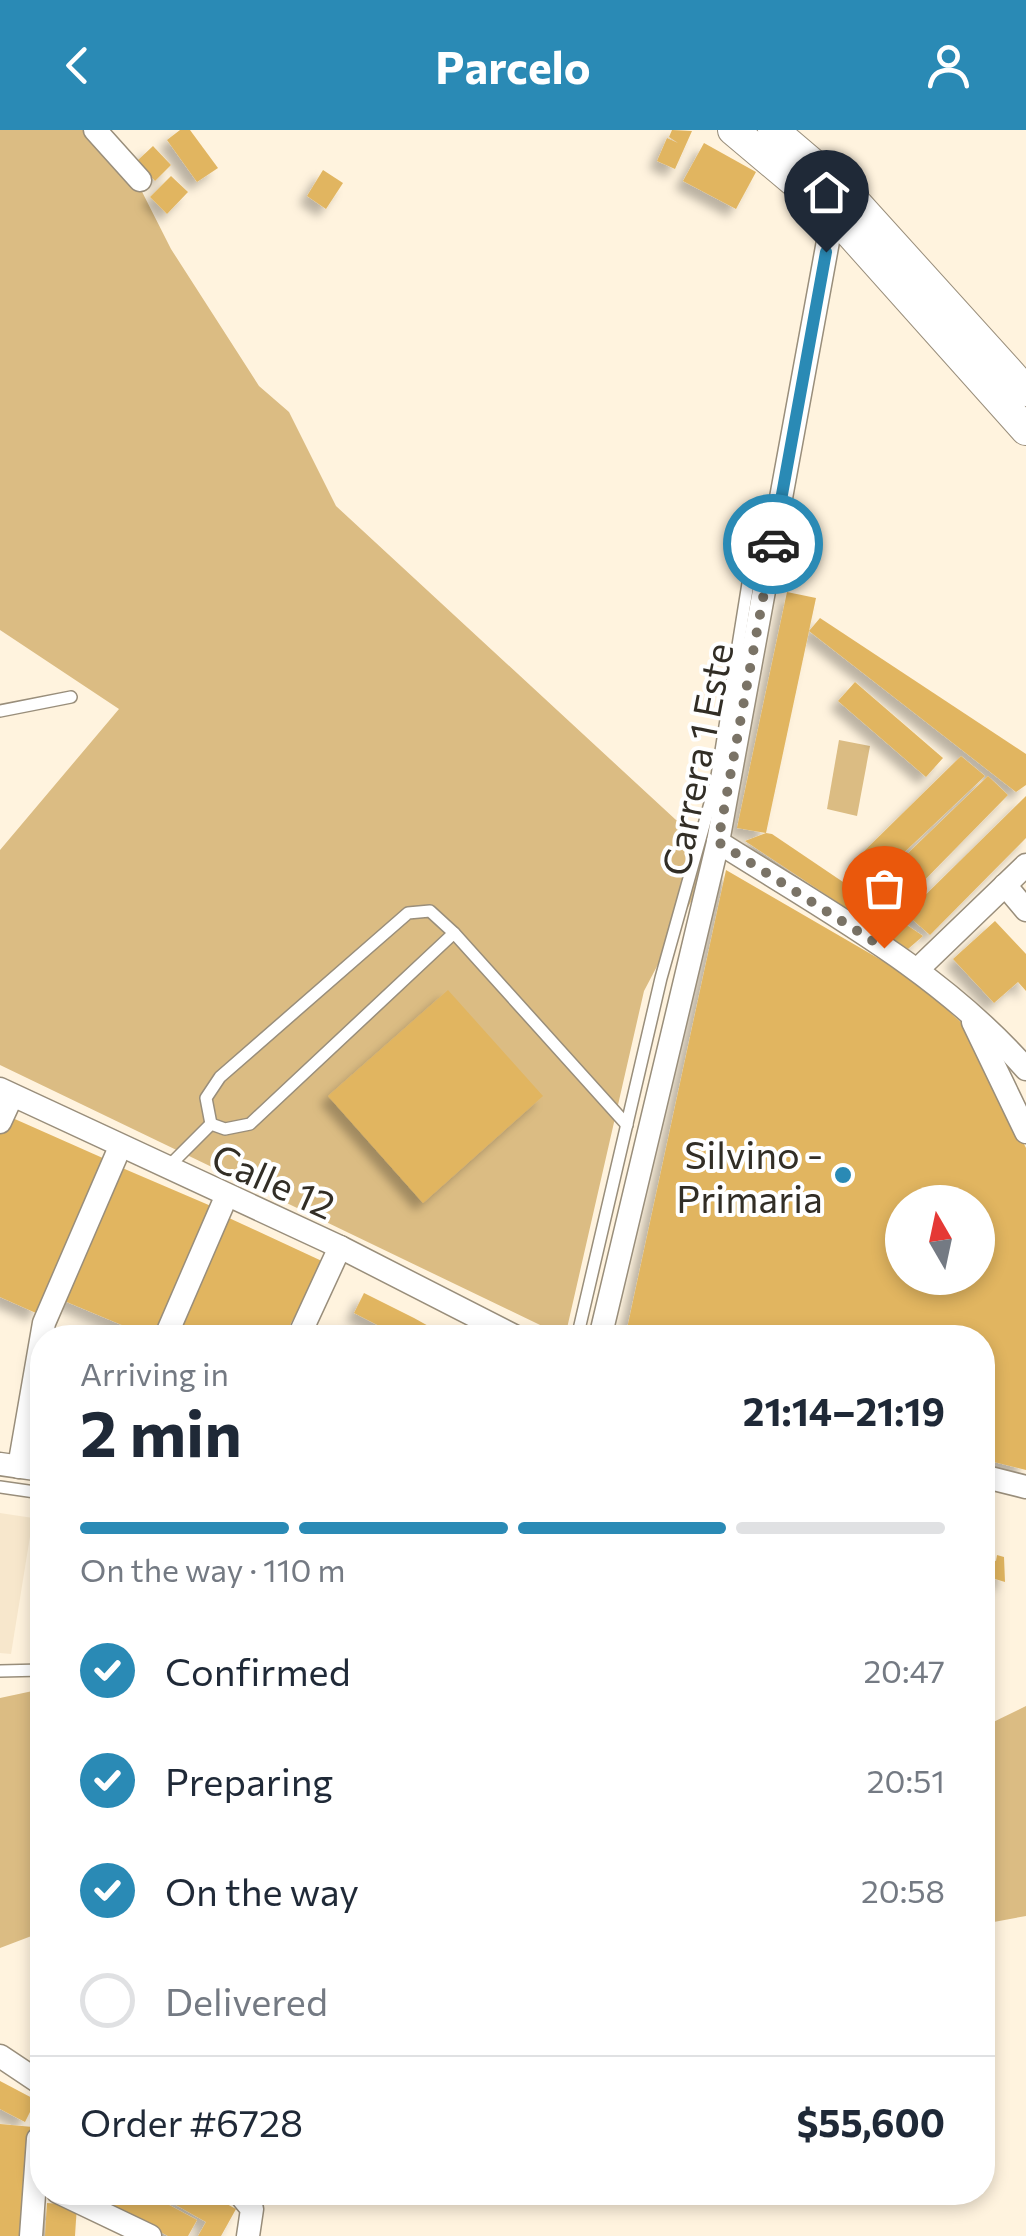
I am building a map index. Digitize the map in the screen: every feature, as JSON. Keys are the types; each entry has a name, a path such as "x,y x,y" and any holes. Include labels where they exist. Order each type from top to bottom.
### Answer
{"main road":[{"path":"733,130 789,145 1026,430"},
{"path":"840,204 1026,391"}],"street":[{"path":"95,130 140,180"},
{"name":"Carrera 1 Este","path":"603,1325 718,842 840,204"},
{"path":"718,842 918,969 966,1006 1026,1070"},
{"path":"918,969 1026,865"},
{"path":"1005,885 1026,910"},
{"path":"966,1006 1026,1132"},
{"path":"0,1122 6,1093"},
{"name":"Calle 12","path":"6,1093 340,1248 492,1325"},
{"path":"44,1325 120,1147"},
{"path":"171,1325 226,1197"},
{"path":"304,1325 340,1248"},
{"path":"21,1467 30,1411"},
{"path":"995,1479 1026,1487"},
{"path":"0,2056 30,2076"},
{"path":"31,2236 36,2205"},
{"path":"85,2205 150,2236"},
{"path":"248,2236 252,2209 249,2205"}],"lane":[{"path":"580,1325 661,978 716,782 754,546 763,526 778,518"},
{"path":"0,711 71,697"},
{"path":"211,1124 206,1098 220,1078 408,914 430,911 627,1125"},
{"path":"211,1124 226,1129 250,1124 454,933"},
{"path":"166,1169 211,1124"},
{"path":"0,1487 30,1491"},
{"path":"0,1670 30,1670"}],"shaded area":[{"path":"0,130 91,130 130,168 171,249 259,386 289,412 336,506 715,856 644,991 568,1325 540,1325 0,1065 0,850 119,709 0,630"},
{"path":"839,740 870,746 857,816 827,809"},
{"path":"0,1513 30,1518 30,1537 11,1654 0,1653"},
{"path":"30,1692 30,1937 0,1948 0,1698"},
{"path":"1026,1706 1026,1916 995,1922 995,1721"}],"building":[{"path":"180,130 190,130 218,168 197,182 167,140"},
{"path":"672,130 692,131 675,169 657,161 667,138 678,143 669,137"},
{"path":"704,143 756,172 736,209 683,181"},
{"path":"153,146 171,165 155,181 137,161"},
{"path":"323,170 343,183 326,209 307,196"},
{"path":"171,176 188,192 167,214 150,197"},
{"path":"787,592 816,598 766,833 737,828"},
{"path":"820,618 1026,754 1026,785 1016,792 809,631"},
{"path":"855,682 943,758 926,777 838,701"},
{"path":"961,756 985,776 875,880 855,860"},
{"path":"988,776 1008,795 910,895 900,902 877,883"},
{"path":"1026,796 1026,838 930,935 906,914"},
{"path":"766,833 923,936 908,949 745,841"},
{"name":"Silvino - Primaria","path":"726,870 914,979 966,1027 1026,1148 1026,1470 995,1462 995,1325 628,1325"},
{"path":"995,921 1026,954 1026,991 1018,982 994,1003 953,959"},
{"path":"448,990 543,1096 423,1203 328,1096"},
{"path":"8,1116 105,1159 36,1313 0,1297 0,1133"},
{"path":"120,1167 211,1206 159,1325 122,1325 62,1300"},
{"path":"229,1218 324,1262 290,1325 183,1325"},
{"path":"364,1293 427,1325 378,1325 354,1313"},
{"path":"997,1555 1004,1557 1005,1582 995,1579"},
{"path":"0,2081 30,2097 25,2122 0,2109"},
{"path":"0,2124 30,2127 21,2236 0,2236"},
{"path":"47,2205 77,2205 75,2236 45,2236"},
{"path":"111,2205 169,2205 197,2220 188,2236 168,2236"},
{"path":"176,2205 229,2205 236,2209 221,2236 198,2236 206,2222"}],"way so far":[{"path":"773,544 718,842 884,948"}],"place":[{"name":"Silvino - Primaria","path":"843,1175"}],"route":[{"path":"773,544 826,252"}]}
